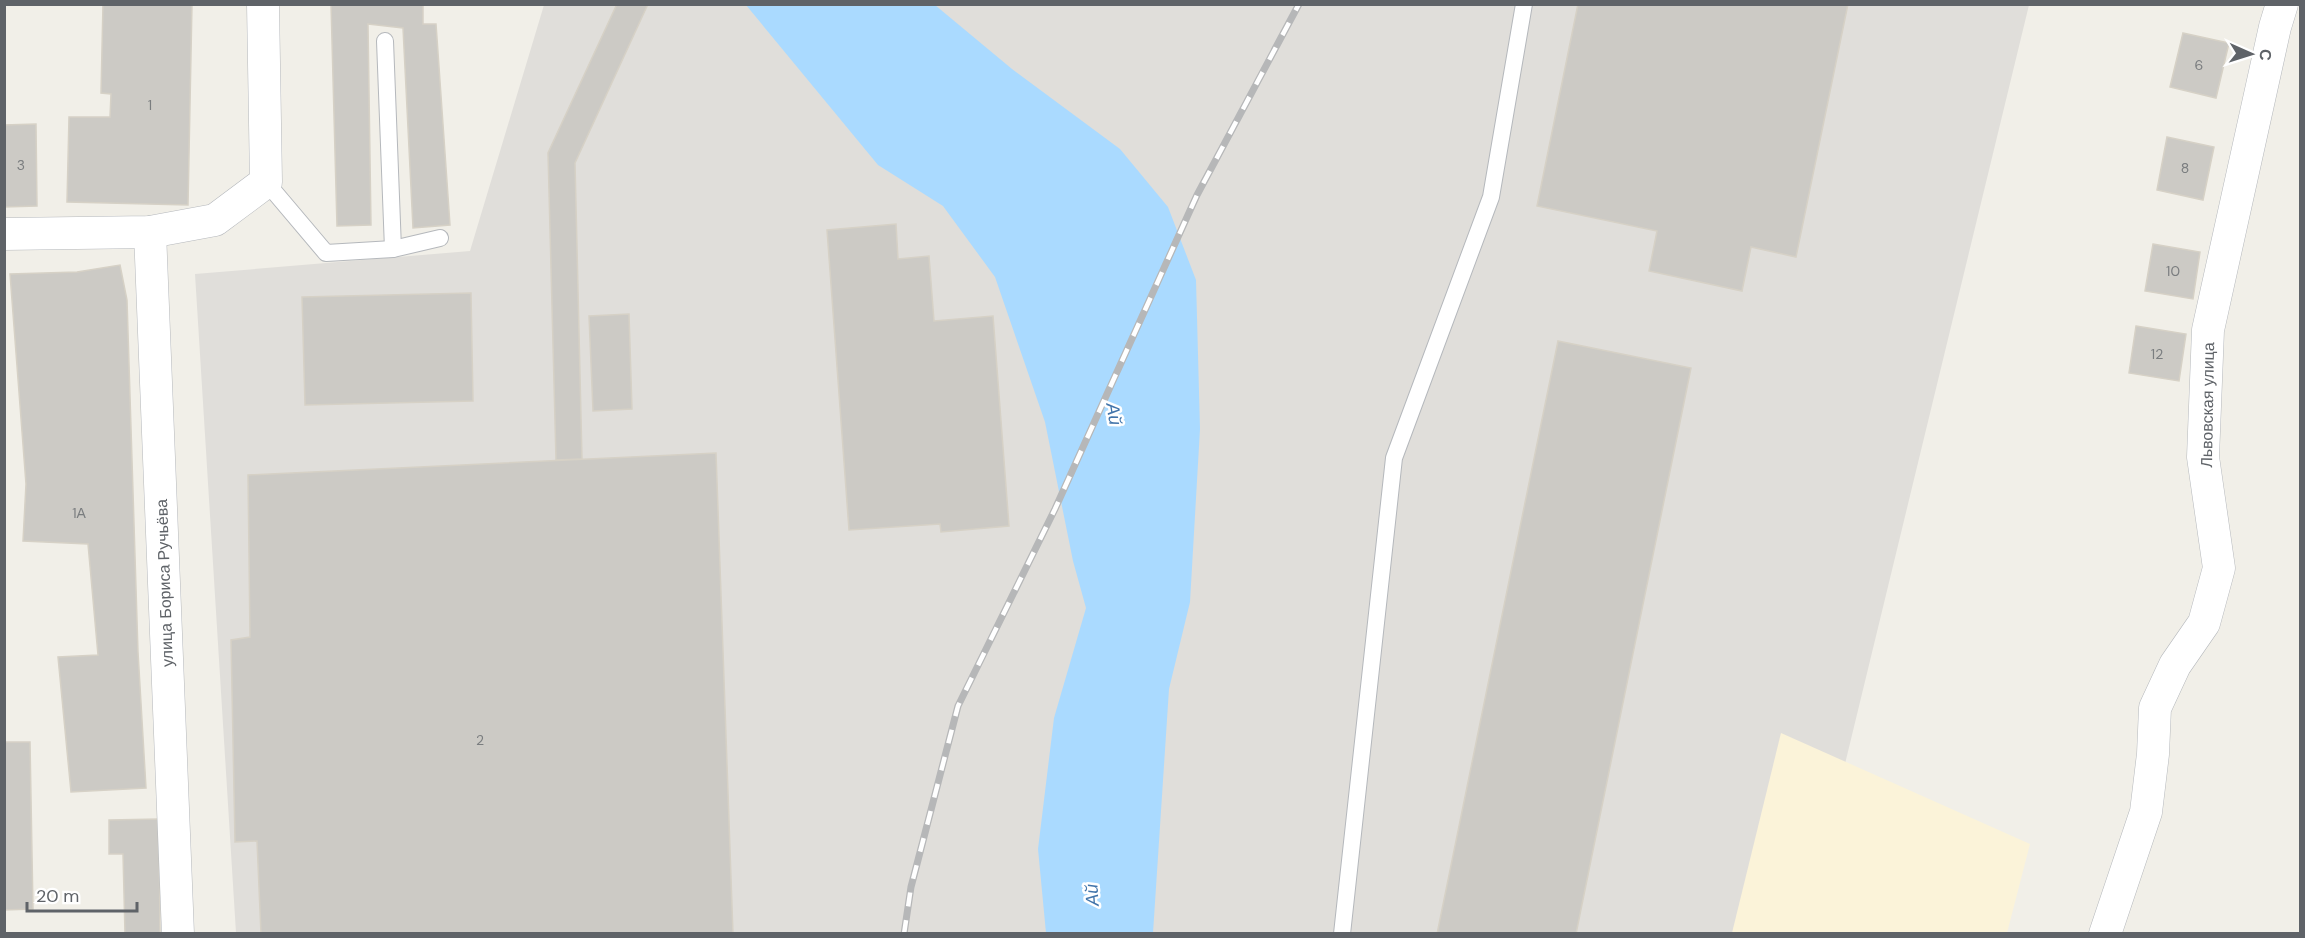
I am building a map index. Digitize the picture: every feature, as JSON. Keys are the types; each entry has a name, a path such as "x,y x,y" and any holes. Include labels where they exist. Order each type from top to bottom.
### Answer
{"street":[{"path":"4,234 150,232 215,220 266,182 263,4"},
{"name":"Львовская улица","path":"2105,933 2146,812 2153,754 2155,708 2175,665 2204,623 2219,568 2203,457 2208,330 2282,4"},
{"name":"улица Бориса Ручьёва","path":"150,232 178,933"}],"lane":[{"path":"1342,933 1394,458 1491,197 1524,4"},
{"path":"385,41 393,249"},
{"path":"266,182 326,253 393,249 440,238"}],"shaded area":[{"path":"544,5 2029,5 1804,933 236,933 195,274 470,251"}],"sand":[{"path":"1781,733 2030,844 2007,933 1732,933"}],"water":[{"name":"Ай","path":"746,5 935,5 1012,69 1120,149 1168,207 1196,280 1200,429 1190,602 1169,689 1153,933 1046,933 1038,849 1054,718 1086,608 1073,561 1045,422 995,277 943,206 878,165"}],"building":[{"path":"103,4 192,4 188,205 67,202 69,117 110,117 111,94 101,93"},
{"path":"331,4 423,4 423,24 436,24 450,225 413,228 403,28 368,24 371,225 337,226"},
{"path":"617,4 648,4 575,163 582,459 556,460 548,153"},
{"path":"1578,4 1848,4 1796,257 1751,247 1742,291 1649,271 1657,231 1537,206"},
{"path":"2183,33 2229,43 2216,98 2170,87"},
{"path":"36,124 37,206 4,207 4,125"},
{"path":"2167,137 2214,147 2203,200 2157,190"},
{"path":"896,224 898,259 929,256 934,321 993,316 1009,526 941,532 940,524 849,530 827,230"},
{"path":"2153,244 2200,252 2193,299 2145,291"},
{"path":"120,265 127,300 138,652 146,788 71,792 58,657 98,655 88,544 23,541 26,484 10,274 77,272"},
{"path":"471,293 473,401 305,405 302,297"},
{"path":"629,314 632,409 593,411 589,316"},
{"path":"2136,326 2186,334 2179,381 2129,373"},
{"path":"1558,341 1691,368 1576,934 1437,934"},
{"path":"716,453 733,934 261,934 257,841 235,842 231,640 250,637 248,475"},
{"path":"4,742 30,742 33,909 4,910"},
{"path":"159,819 160,934 125,934 123,854 109,854 109,820"}],"railway":[{"path":"904,934 911,887 958,706 1055,509 1197,195 1299,4"}]}
